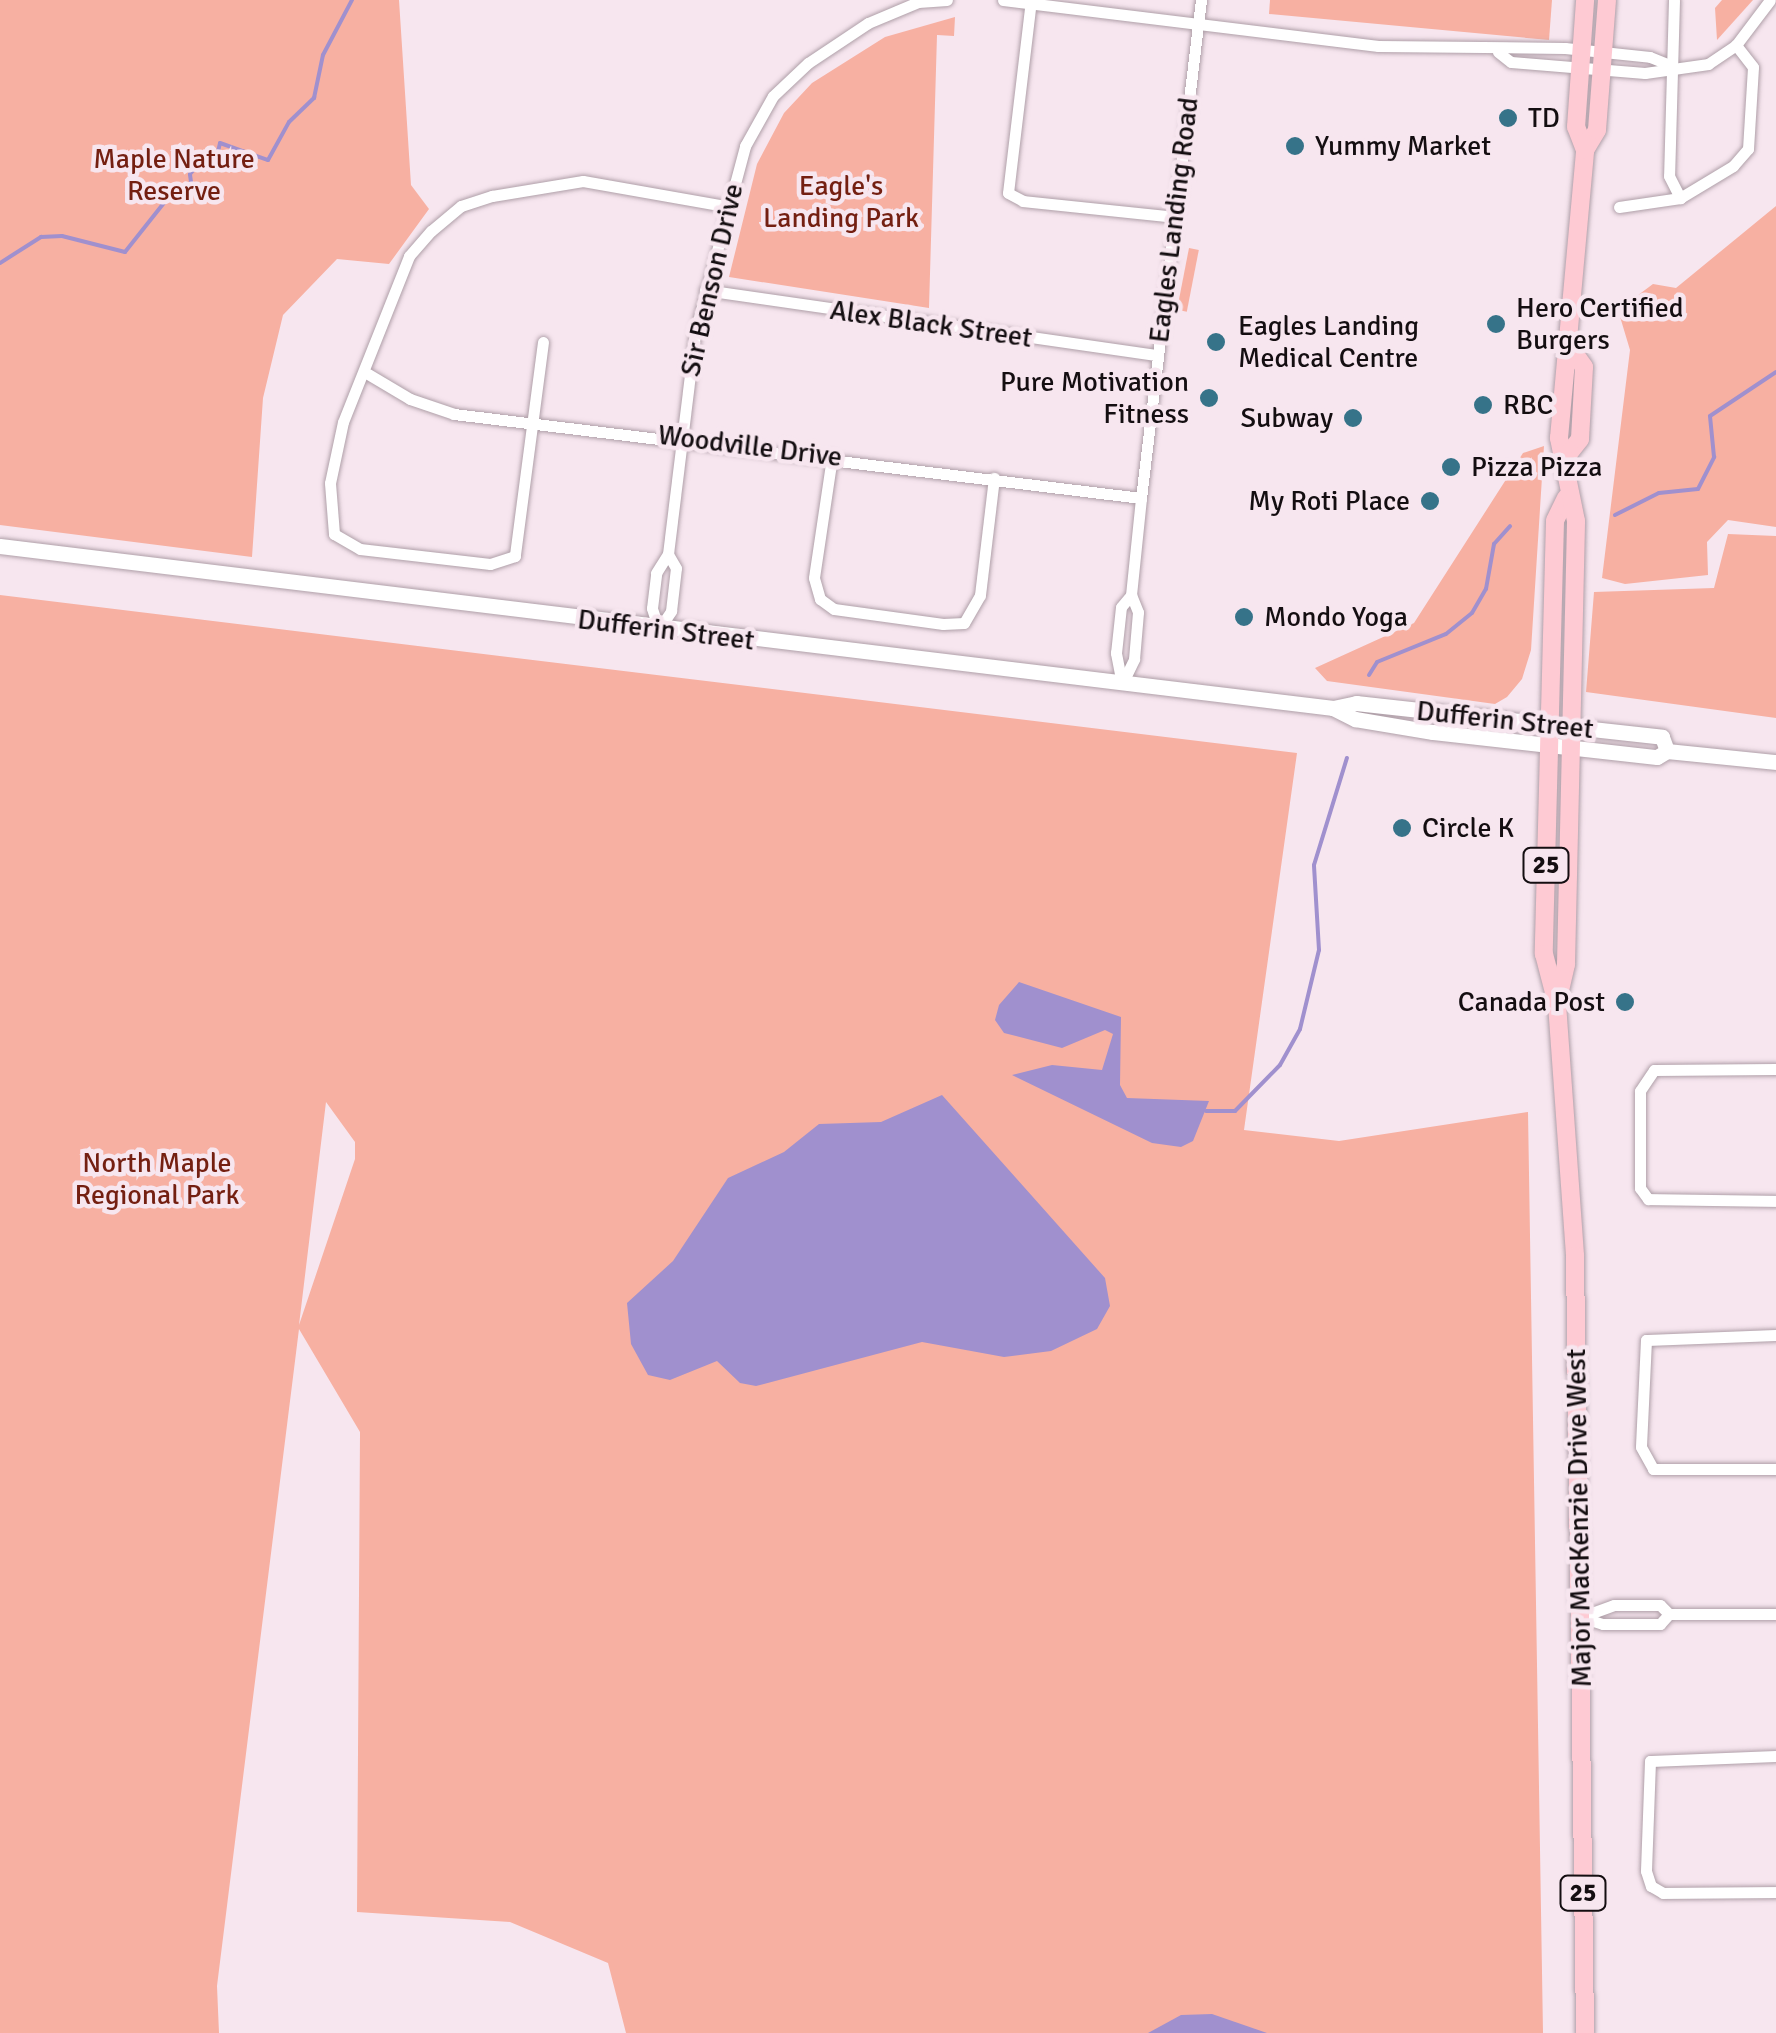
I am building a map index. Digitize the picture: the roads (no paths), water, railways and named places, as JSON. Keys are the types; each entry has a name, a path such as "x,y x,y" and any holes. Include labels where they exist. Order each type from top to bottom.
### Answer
{"main road":[{"name":"Major MacKenzie Drive West","path":"1557,1004 1566,964 1576,520 1566,498 1566,457 1559,438 1585,150 1576,127 1585,0"},
{"name":"Major MacKenzie Drive West","path":"1585,150 1598,130 1607,0"},
{"name":"Major MacKenzie Drive West","path":"1566,498 1554,521 1544,954 1557,1004 1574,1256 1585,2033"},
{"name":"Dufferin Street","path":"0,546 1122,684 1333,708 1356,704 1549,724 1662,738 1667,751"},
{"name":"Dufferin Street","path":"1333,708 1355,720 1548,745 1657,757 1667,751 1776,762"}],"street":[{"name":"Sir Benson Drive","path":"659,630 653,599 656,573 668,554 705,290 725,206 745,146 773,96 808,63 868,23 918,2 947,0"},
{"path":"1002,0 1198,24 1498,52 1514,45 1602,60 1645,73 1670,65 1708,64 1736,45 1770,0"},
{"name":"Eagles Landing Road","path":"1122,684 1134,659 1138,612 1131,595 1201,0"},
{"path":"1674,0 1669,176 1680,198"},
{"path":"1031,2 1008,192 1021,201 1174,217"},
{"path":"1619,207 1680,198 1736,163 1751,143 1753,67 1736,45"},
{"path":"543,342 522,526 508,562 360,550 334,534 330,483 343,422 368,374 409,256 461,206 584,181 725,206"},
{"name":"Alex Black Street","path":"705,290 1158,355"},
{"name":"Woodville Drive","path":"368,374 410,400 454,414 832,456 1141,498"},
{"path":"832,456 814,578 820,599 834,609 944,624 964,622 980,594 994,478"},
{"name":"Sir Benson Drive","path":"659,630 672,607 676,568 668,554"},
{"path":"1776,1070 1654,1070 1644,1076 1640,1091 1640,1188 1648,1199 1776,1202"},
{"path":"1776,1335 1646,1340 1641,1454 1653,1469 1776,1470"},
{"path":"1581,1618 1614,1605 1660,1605 1670,1614 1776,1614"},
{"path":"1581,1618 1603,1624 1660,1624 1670,1614"},
{"path":"1776,1756 1650,1761 1646,1871 1651,1886 1663,1892 1776,1892"}],"waterway":[{"path":"0,263 41,237 62,236 125,252 167,199 192,189 190,174 204,158 217,156 220,143 268,160 289,122 314,98 323,55 352,0"},
{"path":"1615,515 1659,493 1698,489 1714,457 1710,416 1776,372"},
{"path":"1369,675 1377,662 1446,634 1472,613 1486,589 1494,544 1510,526"},
{"path":"1206,1111 1235,1111 1280,1065 1300,1029 1319,950 1314,865 1347,758"}],"place":[{"name":"TD","path":"1508,118"},
{"name":"Yummy Market","path":"1295,146"},
{"name":"Hero Certified Burgers","path":"1496,324"},
{"name":"Eagles Landing Medical Centre","path":"1216,342"},
{"name":"Pure Motivation Fitness","path":"1209,398"},
{"name":"RBC","path":"1483,405"},
{"name":"Subway","path":"1353,418"},
{"name":"Pizza Pizza","path":"1451,467"},
{"name":"My Roti Place","path":"1430,501"},
{"name":"Mondo Yoga","path":"1244,617"},
{"name":"Circle K","path":"1402,828"},
{"name":"Canada Post","path":"1625,1002"}],"park label":[{"name":"Maple Nature Reserve","path":"174,175"},
{"name":"Eagle's Landing Park","path":"841,202"},
{"name":"North Maple Regional Park","path":"157,1179"}]}
